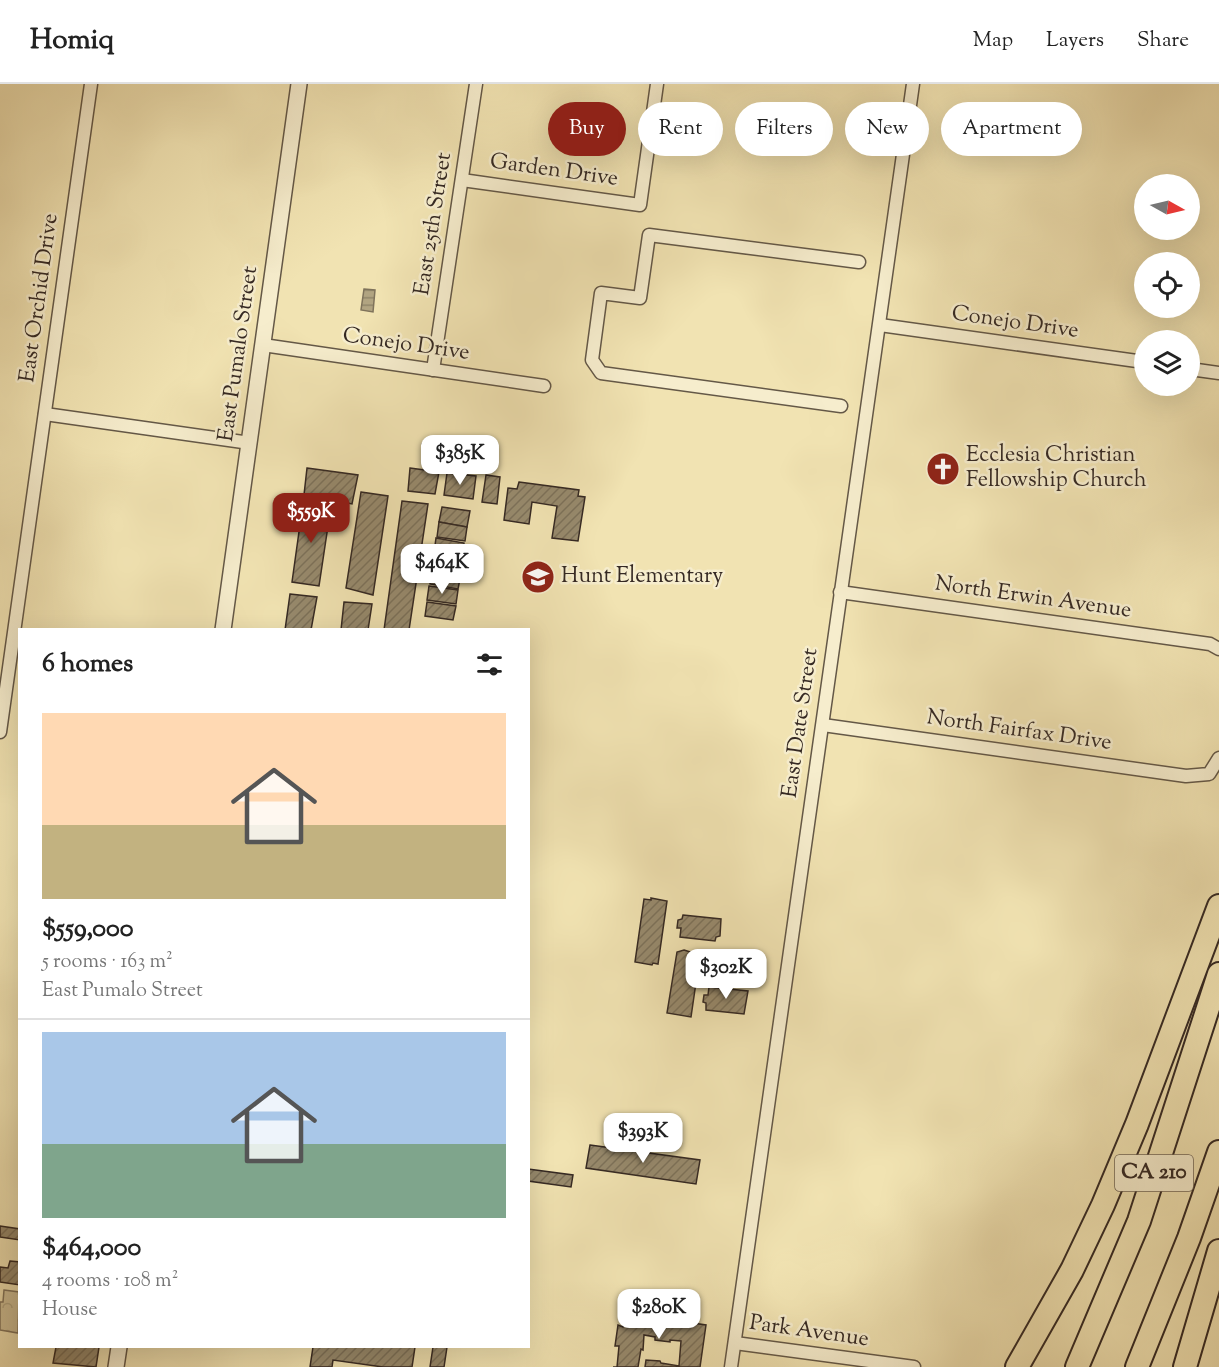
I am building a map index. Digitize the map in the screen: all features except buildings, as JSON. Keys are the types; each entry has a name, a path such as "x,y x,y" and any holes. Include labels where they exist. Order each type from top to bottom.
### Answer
{"highway":[{"path":"1017,1367 1072,1270 1103,1205 1137,1124 1219,906"},
{"name":"CA 210","path":"1077,1367 1138,1221 1219,974"},
{"name":"CA 210","path":"1137,1367 1189,1238 1219,1152"},
{"path":"1185,1367 1219,1251"}],"street":[{"name":"East Orchid Drive","path":"0,732 5,663 45,414 91,84"},
{"name":"East Pumalo Street","path":"223,628 299,84"},
{"name":"East 25th Street","path":"433,370 476,84"},
{"name":"Garden Drive","path":"462,180 640,205 657,84"},
{"name":"East Date Street","path":"731,1367 913,84"},
{"path":"841,405 601,373 592,360 601,293 640,298 648,235 859,262"},
{"name":"Conejo Drive","path":"880,325 1134,361"},
{"name":"Conejo Drive","path":"263,345 544,386"},
{"path":"1200,370 1219,373"},
{"path":"45,414 250,443"},
{"name":"North Erwin Avenue","path":"840,592 1210,644 1219,650"},
{"name":"North Fairfax Drive","path":"823,725 1186,776 1209,774 1219,758"},
{"name":"Park Avenue","path":"735,1343 914,1367"},
{"path":"116,1367 119,1348"}],"green space":[{"path":"4,1290 18,1292 18,1333 0,1330 0,1302 3,1302"}],"shaded area":[{"path":"364,289 375,290 373,312 361,310"},
{"path":"424,441 448,445 446,458 425,455 426,445 422,444"}],"place":[{"name":"Ecclesia Christian Fellowship Church","path":"943,469"},
{"name":"Hunt Elementary","path":"538,577"}]}
